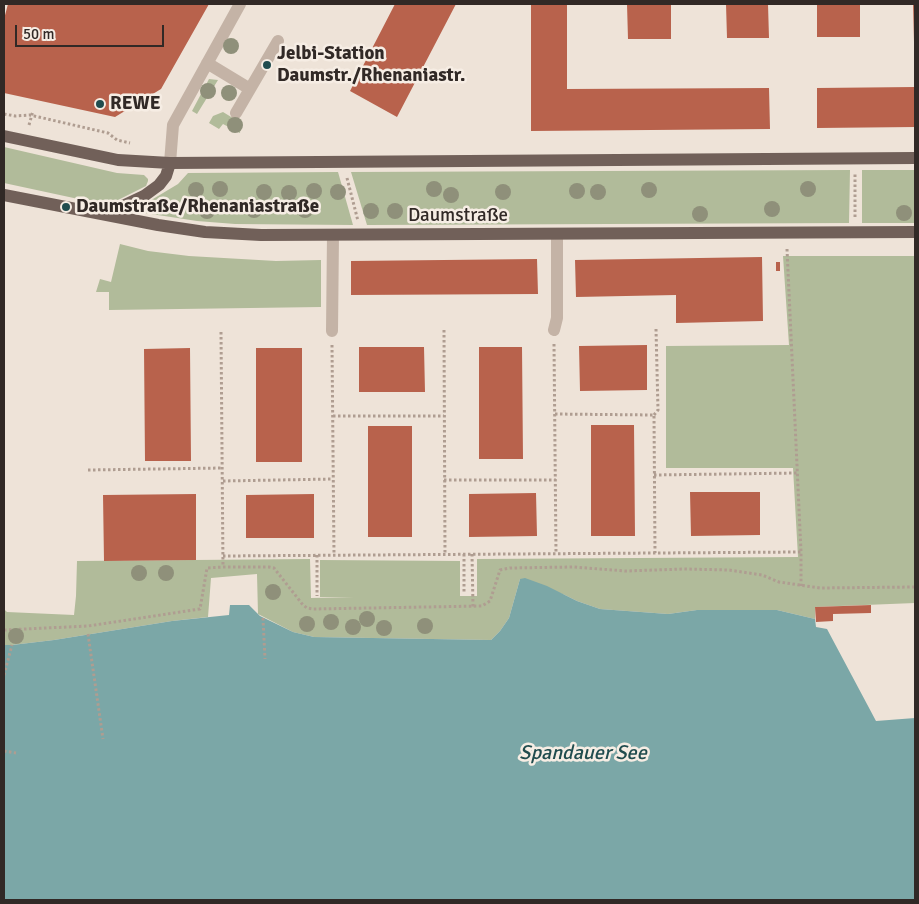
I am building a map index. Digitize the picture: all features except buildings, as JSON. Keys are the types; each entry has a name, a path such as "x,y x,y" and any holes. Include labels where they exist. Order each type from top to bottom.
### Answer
{"main road":[{"path":"4,136 118,160 170,163 915,158"},
{"path":"95,212 124,205 144,196 159,185 166,176 170,163"},
{"name":"Daumstraße","path":"4,195 158,225 205,232 362,235 915,232"}],"street":[{"path":"170,163 173,124 240,4"},
{"path":"236,113 278,41"},
{"path":"206,63 250,88"},
{"path":"554,330 557,318 556,234"},
{"path":"332,331 333,235"}],"path":[{"path":"29,126 33,111"},
{"path":"4,114 32,116 108,133 117,140 128,142"},
{"path":"855,232 856,158"},
{"path":"343,162 362,235"},
{"path":"787,249 801,586"},
{"path":"655,553 654,415 658,410 656,329"},
{"path":"444,330 445,554"},
{"path":"554,330 556,553"},
{"path":"332,331 334,554"},
{"path":"221,332 223,567"},
{"path":"555,414 654,415"},
{"path":"333,416 444,416"},
{"path":"88,470 223,468"},
{"path":"654,475 797,473"},
{"path":"223,481 333,479"},
{"path":"444,480 556,480"},
{"path":"223,556 801,552"},
{"path":"464,554 464,594"},
{"path":"472,554 473,607"},
{"path":"317,555 317,596"},
{"path":"4,630 88,626 200,609 207,568 223,567 274,568 303,605 313,609 482,606 490,601 500,570 510,568 574,567 626,572 684,569 729,570 762,575 780,582 820,588 915,587"},
{"path":"263,618 265,659"},
{"path":"88,634 103,739"},
{"path":"4,675 12,646"},
{"path":"4,751 16,754"}],"green space":[{"path":"209,79 218,80 197,114 192,111"},
{"path":"223,112 241,123 240,133 223,124 219,129 209,123 213,116"},
{"path":"4,147 117,173 144,175 148,181 146,186 108,203 83,200 4,183"},
{"path":"850,170 849,223 367,225 351,172"},
{"path":"862,170 915,170 915,223 862,223"},
{"path":"338,172 353,225 235,224 197,221 138,212 137,210 178,184 188,173"},
{"path":"120,244 148,251 189,256 276,261 321,260 321,307 109,310 109,292 96,292 100,279 111,282"},
{"path":"783,256 915,256 915,603 815,607 815,619 777,610 697,610 668,614 600,609 520,579 509,618 491,640 314,637 293,632 258,614 257,574 211,578 208,617 54,640 4,645 4,609 7,612 74,615 77,561 310,559 311,598 354,597 320,597 320,560 460,561 460,596 477,596 477,559 798,557 793,468 666,468 666,346 789,345"}],"water":[{"name":"Spandauer See","path":"525,578 600,609 668,614 697,610 777,610 815,619 816,627 827,629 876,721 915,718 915,900 4,900 4,645 54,640 172,621 229,615 230,605 249,605 260,616 293,632 314,637 491,640 509,618 520,579"}],"place":[{"name":"Jelbi-Station Daumstr./Rhenaniastr.","path":"267,65"},
{"name":"REWE","path":"100,104"},
{"name":"Daumstraße/Rhenaniastraße","path":"66,207"}]}
